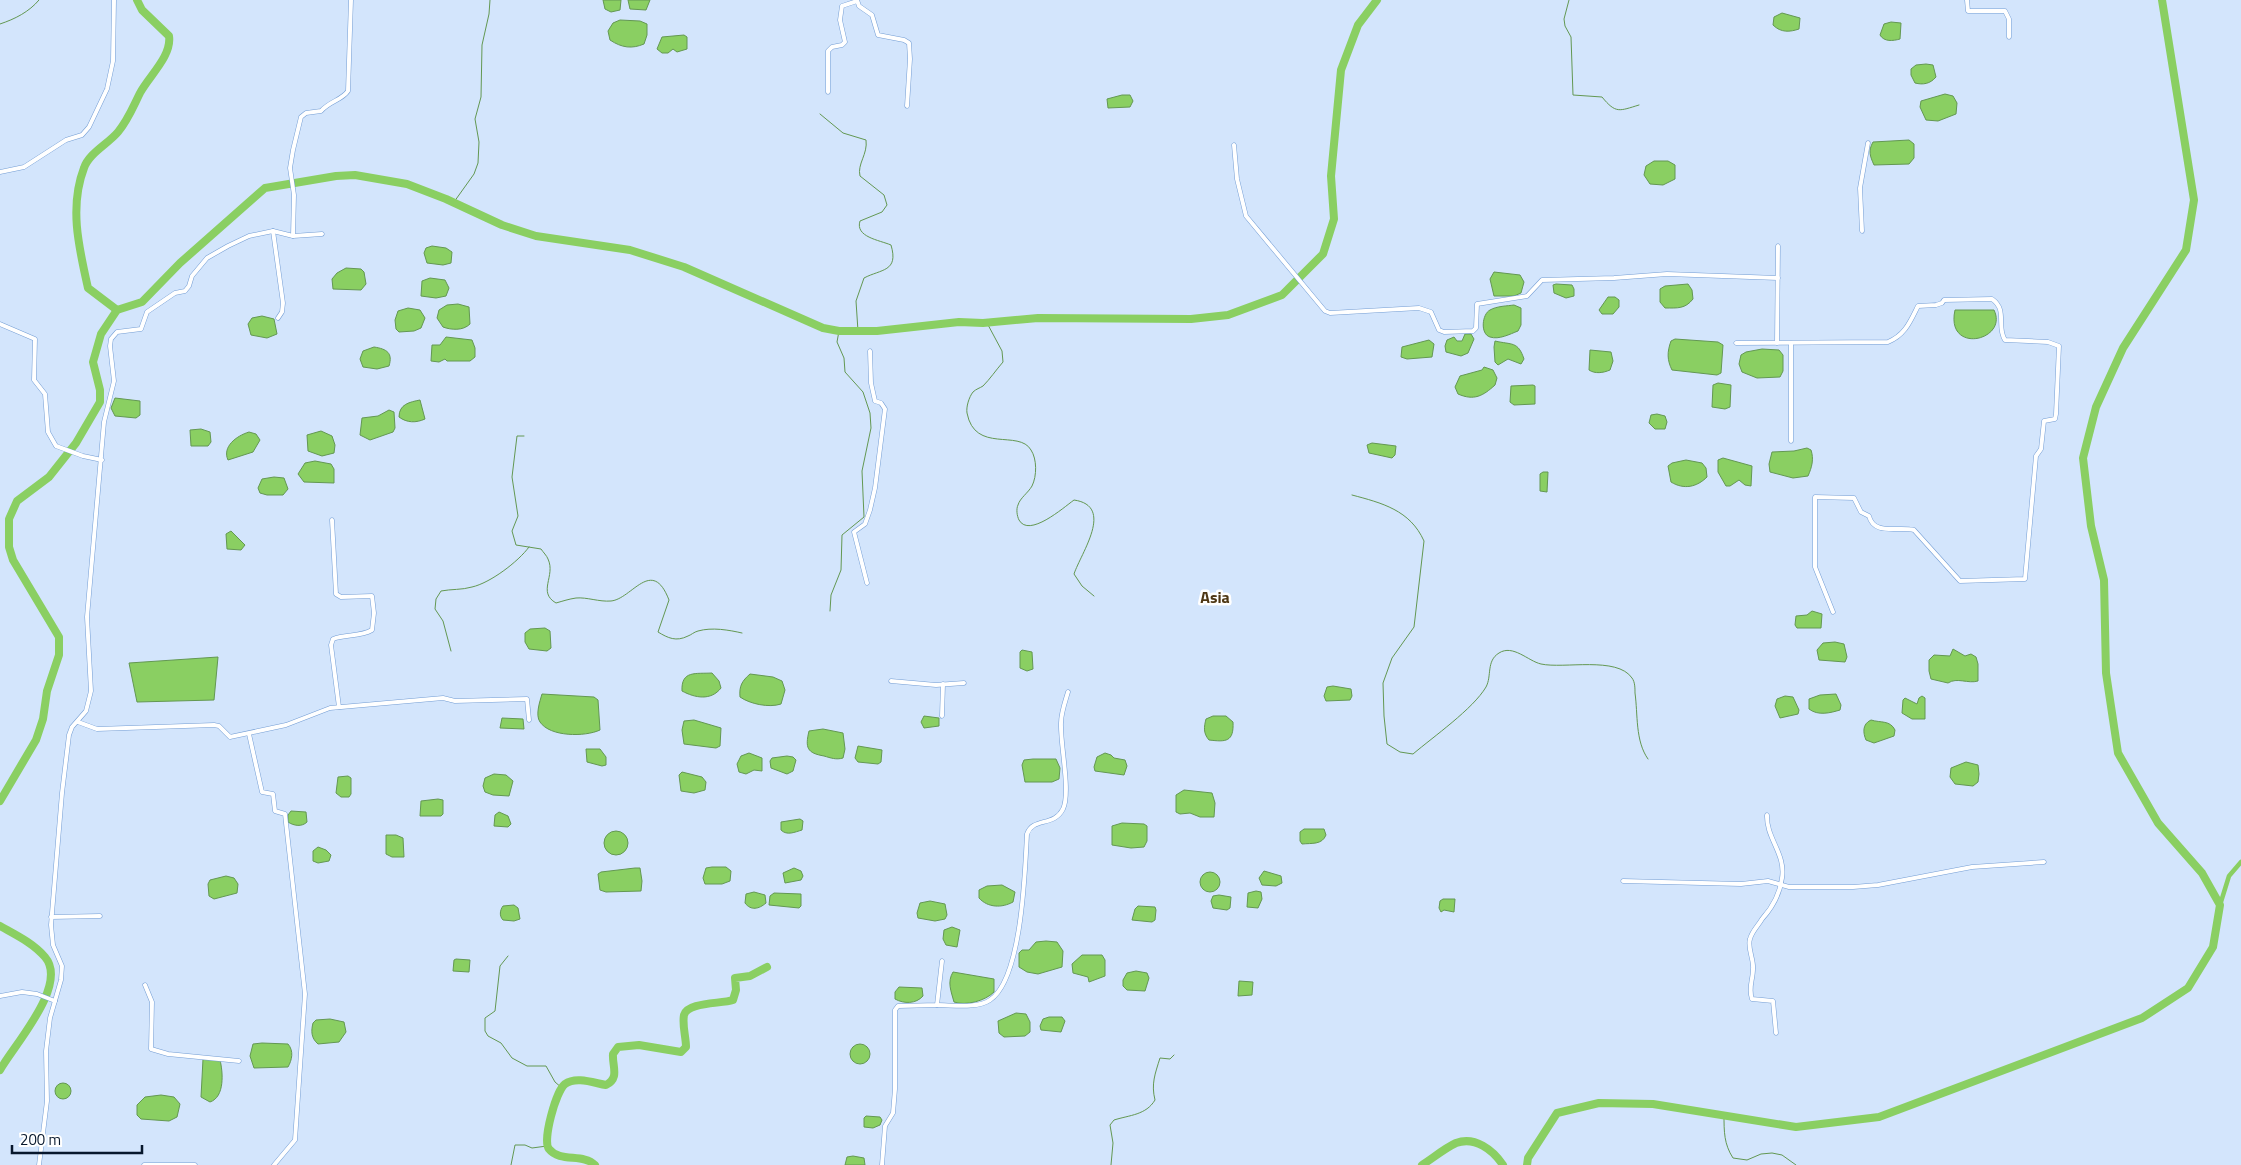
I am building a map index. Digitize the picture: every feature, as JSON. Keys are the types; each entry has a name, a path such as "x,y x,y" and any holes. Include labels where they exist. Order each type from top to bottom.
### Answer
{"street":[{"path":"0,172 24,167 66,140 82,135 89,127 107,90 114,61 114,0"},
{"path":"293,236 294,195 290,168 301,117 306,113 322,111 328,103 344,97 348,91 351,0"},
{"path":"828,92 828,51 832,47 842,45 845,42 840,20 842,6 857,0 860,6 872,15 878,35 904,40 909,43 910,66 907,106"},
{"path":"1967,0 1968,11 2006,12 2009,19 2009,37"},
{"path":"1862,231 1860,188 1868,143"},
{"path":"1234,145 1237,179 1246,216 1325,312 1419,308 1430,312 1439,330 1444,332 1472,331 1476,328 1477,304 1527,296 1542,280 1667,274 1778,278"},
{"path":"273,231 283,303 282,312 278,318"},
{"path":"39,1165 47,1101 46,1051 50,1018 61,980 62,966 52,945 51,917 62,793 72,727 86,711 91,691 87,617 104,422 114,381 111,339 117,332 141,329 147,312 175,293 185,291 189,286 192,276 207,258 249,236 273,231 293,236 322,234"},
{"path":"1777,344 1778,246"},
{"path":"1736,344 1888,342 1898,338 1907,329 1918,306 1936,305 1944,300 1992,299 1997,302 2002,313 2002,336 2005,340 2048,342 2059,346 2055,419 2046,419 2044,421 2042,450 2036,456 2025,579 1960,581 1914,530 1876,528 1871,523 1869,516 1861,512 1854,498 1815,497 1815,567 1833,612"},
{"path":"0,324 35,339 35,382 46,394 48,432 56,446 80,455 102,460"},
{"path":"1791,343 1791,441"},
{"path":"867,583 854,532 865,524 870,510 875,488 885,409 881,403 875,401 871,383 870,351"},
{"path":"332,520 336,594 341,597 372,596 374,613 372,630 364,634 340,636 333,639 331,644 339,707"},
{"path":"891,681 943,684 964,683"},
{"path":"942,716 943,684"},
{"path":"882,1165 884,1161 885,1126 892,1112 895,1089 895,1010 898,1006 907,1004 958,1006 990,1000 996,994 1011,968 1020,926 1027,834 1029,828 1034,825 1055,819 1064,808 1065,785 1061,721 1068,692"},
{"path":"78,722 97,729 214,725 219,726 230,736 286,726 330,708 443,698 462,701 527,699 528,720"},
{"path":"249,734 262,792 273,794 275,811 285,814 305,994 295,1140 274,1165"},
{"path":"1767,815 1767,826 1780,853 1782,864 1780,885 1772,906 1753,931 1749,945 1754,959 1750,995 1752,999 1773,1000 1776,1033"},
{"path":"1623,881 1741,884 1768,881 1802,888 1878,886 1972,866 2044,862"},
{"path":"51,917 100,916"},
{"path":"937,1005 942,961"},
{"path":"145,985 152,1002 151,1049 168,1054 239,1061"},
{"path":"0,996 22,992 38,994 54,1000"},
{"path":"144,1165 195,1165"}],"shaded area":[{"path":"603,0 621,0 620,10 611,12 605,9"},
{"path":"628,0 650,0 646,10 630,9"},
{"path":"1782,13 1800,18 1799,29 1786,31 1773,25 1774,17"},
{"path":"620,20 640,21 647,24 647,35 644,44 627,47 610,40 608,31 613,23"},
{"path":"1891,22 1901,23 1900,39 1886,40 1880,35 1884,24"},
{"path":"684,35 687,37 687,49 677,52 673,49 668,53 662,53 657,49 662,37"},
{"path":"1916,65 1933,65 1936,77 1926,83 1915,83 1911,75 1911,69"},
{"path":"1945,94 1953,96 1957,103 1956,114 1938,121 1926,120 1920,107 1921,101"},
{"path":"1130,95 1133,101 1130,107 1108,108 1107,99"},
{"path":"1909,140 1914,144 1914,158 1909,164 1874,165 1870,154 1873,142"},
{"path":"1654,161 1668,161 1675,165 1675,179 1663,185 1650,184 1644,175 1646,166"},
{"path":"432,246 446,248 452,252 451,263 443,265 427,263 424,253 426,248"},
{"path":"346,268 361,269 364,272 366,284 361,290 333,289 332,279 337,273"},
{"path":"1494,272 1520,275 1524,282 1521,293 1514,296 1494,296 1490,279"},
{"path":"430,278 445,280 449,288 446,296 436,298 421,296 422,281"},
{"path":"1688,284 1692,290 1693,299 1687,305 1677,308 1665,308 1660,302 1660,289 1665,286"},
{"path":"1553,285 1572,285 1574,296 1566,298 1554,293"},
{"path":"1608,297 1615,297 1619,300 1619,307 1613,314 1602,314 1599,310"},
{"path":"458,304 469,307 470,324 464,328 457,329 443,327 437,318 439,310 447,305"},
{"path":"1514,305 1521,308 1521,325 1518,331 1497,338 1487,335 1483,324 1487,312 1496,308"},
{"path":"408,308 420,310 425,318 421,328 414,331 399,332 396,329 395,320 398,311"},
{"path":"1955,310 1994,310 1996,321 1993,329 1986,335 1967,338 1959,333 1954,324"},
{"path":"262,316 274,319 277,334 267,338 251,335 248,324 252,318"},
{"path":"1465,334 1471,334 1474,339 1468,353 1461,356 1446,352 1447,340 1454,337 1457,341 1462,341"},
{"path":"446,337 472,340 475,348 475,357 470,361 447,361 445,359 439,362 431,361 432,345 440,345"},
{"path":"1675,339 1718,342 1723,345 1721,373 1717,375 1672,370 1668,359 1668,352 1671,341"},
{"path":"1429,340 1434,344 1432,357 1407,359 1401,357 1402,347"},
{"path":"1495,341 1517,346 1524,359 1521,364 1508,359 1498,365 1495,362"},
{"path":"374,347 388,352 390,358 389,366 377,369 363,367 360,359 363,351"},
{"path":"1762,349 1779,350 1783,355 1783,371 1780,377 1757,378 1742,372 1739,364 1741,355 1746,352"},
{"path":"1590,350 1611,352 1613,361 1610,370 1599,373 1589,370"},
{"path":"1484,367 1493,370 1497,378 1495,385 1486,392 1474,397 1458,394 1455,387 1460,376 1482,370"},
{"path":"1718,383 1731,385 1730,407 1725,409 1712,407 1713,385"},
{"path":"1511,386 1535,386 1535,404 1514,405 1510,402"},
{"path":"115,398 140,401 140,415 136,418 115,416 111,408"},
{"path":"420,400 425,419 412,422 399,417 403,406"},
{"path":"389,410 394,412 395,428 393,432 370,440 360,435 362,418 378,416"},
{"path":"1651,415 1665,416 1667,422 1665,429 1655,429 1649,423"},
{"path":"201,429 210,432 211,442 208,446 191,446 190,430"},
{"path":"321,431 332,436 335,445 334,453 322,456 308,451 307,435"},
{"path":"249,432 256,434 260,440 253,452 228,460 227,451 231,443 239,436"},
{"path":"1372,443 1396,446 1395,455 1392,458 1369,453 1367,445"},
{"path":"1807,448 1811,450 1812,457 1808,476 1793,478 1770,472 1769,464 1772,452 1794,451"},
{"path":"1723,458 1752,466 1751,486 1745,485 1739,480 1730,486 1726,486 1718,472 1718,460"},
{"path":"1686,460 1702,463 1706,468 1707,477 1695,485 1685,487 1671,482 1668,466 1672,463"},
{"path":"315,461 331,464 334,469 334,483 304,482 298,474 305,463"},
{"path":"1548,472 1547,492 1540,491 1540,474"},
{"path":"284,478 288,489 283,495 260,493 258,488 262,479"},
{"path":"231,531 245,545 241,550 227,549 226,534"},
{"path":"1812,611 1822,614 1821,628 1797,628 1795,625 1796,616 1807,615"},
{"path":"545,628 550,631 551,648 547,651 529,649 525,642 525,633 530,629"},
{"path":"1835,642 1844,644 1847,657 1845,662 1819,660 1817,650 1823,643"},
{"path":"1953,649 1965,656 1971,654 1976,657 1978,681 1951,681 1948,683 1931,679 1929,660 1934,655 1950,656"},
{"path":"1022,650 1032,652 1033,669 1027,671 1020,668 1020,652"},
{"path":"218,657 214,700 137,702 129,663"},
{"path":"712,673 719,681 721,688 713,695 697,697 682,691 682,684 687,676 691,674"},
{"path":"750,674 773,677 782,681 785,690 781,704 771,706 760,705 740,697 742,684"},
{"path":"1327,687 1351,689 1352,696 1350,700 1326,701 1324,696"},
{"path":"542,694 594,697 598,700 600,730 586,734 568,734 551,731 540,722 538,716"},
{"path":"1836,694 1841,705 1840,710 1820,713 1809,709 1809,699 1820,695"},
{"path":"1785,696 1793,697 1799,710 1798,714 1780,718 1775,706 1777,699"},
{"path":"1922,696 1925,698 1925,719 1912,719 1902,713 1903,700 1905,698 1917,704"},
{"path":"924,716 939,718 939,726 924,728 921,722"},
{"path":"1213,716 1226,716 1233,722 1232,734 1228,739 1215,741 1209,740 1207,737 1204,730 1206,719"},
{"path":"502,718 523,719 524,729 500,728"},
{"path":"694,720 721,728 720,746 716,748 684,744 682,730 684,721"},
{"path":"1871,720 1891,725 1895,730 1894,736 1874,743 1866,740 1864,729"},
{"path":"823,729 843,733 845,749 843,758 834,759 818,755 809,749 807,742 809,731"},
{"path":"858,746 882,750 881,762 878,764 858,762 855,758"},
{"path":"586,749 600,749 606,757 606,765 602,766 587,762"},
{"path":"749,753 762,758 762,771 754,770 746,774 739,772 737,764 741,756"},
{"path":"1105,753 1114,758 1125,760 1127,766 1124,775 1095,771 1094,767 1097,757"},
{"path":"793,757 796,760 793,771 787,774 771,768 770,761 772,758"},
{"path":"1056,759 1060,768 1059,779 1052,782 1025,782 1022,765 1024,760"},
{"path":"1966,762 1978,765 1978,782 1973,786 1955,784 1950,777 1951,768"},
{"path":"682,772 702,777 706,782 705,790 694,793 681,791 679,775"},
{"path":"494,774 506,775 513,781 509,796 493,795 485,792 483,786 485,778"},
{"path":"348,776 351,778 351,794 349,797 341,797 336,793 338,777"},
{"path":"1184,790 1212,793 1215,803 1214,817 1200,817 1190,813 1180,814 1176,812 1176,795"},
{"path":"443,800 443,814 441,816 420,816 421,801"},
{"path":"291,811 306,812 307,822 303,825 298,825 288,822 288,815"},
{"path":"499,812 508,816 511,824 508,827 494,826 495,815"},
{"path":"800,819 803,821 802,830 788,833 781,830 781,822"},
{"path":"1122,823 1144,824 1147,826 1147,841 1144,847 1131,848 1112,845 1112,826"},
{"path":"1304,829 1324,829 1326,835 1319,842 1302,844 1300,832"},
{"path":"616,831 621,832 627,838 627,848 621,854 616,855 611,854 605,848 604,843 605,838 611,832"},
{"path":"386,835 396,835 403,838 404,857 392,857 386,854"},
{"path":"318,847 326,850 331,855 329,861 318,863 313,861 313,851"},
{"path":"726,867 731,871 730,881 722,884 705,884 703,878 706,868"},
{"path":"640,868 641,891 606,892 600,890 598,874 601,872"},
{"path":"794,868 801,871 803,876 801,880 785,883 783,873"},
{"path":"1264,871 1281,876 1282,883 1276,886 1262,885 1259,878"},
{"path":"1210,872 1217,875 1220,882 1217,889 1210,892 1203,889 1200,882 1203,875"},
{"path":"226,876 234,878 238,884 237,893 214,899 209,896 208,884 210,880"},
{"path":"1002,885 1015,892 1013,902 995,906 987,904 979,898 979,890 987,886"},
{"path":"754,892 765,895 766,903 761,907 750,907 745,903 746,894"},
{"path":"1261,892 1262,899 1258,908 1247,907 1248,893"},
{"path":"774,893 801,894 801,906 799,908 769,905 770,896"},
{"path":"1213,896 1231,897 1230,908 1227,910 1213,908 1211,901"},
{"path":"1443,899 1455,899 1454,912 1444,910 1441,912 1439,908 1440,901"},
{"path":"930,901 945,904 947,915 945,919 935,921 918,918 917,913 920,903"},
{"path":"514,905 518,908 520,919 514,921 503,920 500,913 503,906"},
{"path":"1138,906 1155,907 1155,920 1152,922 1132,920 1135,909"},
{"path":"952,927 960,930 957,947 946,945 943,939 944,930"},
{"path":"1036,942 1057,942 1063,951 1062,967 1038,974 1027,972 1019,967 1019,953 1022,950 1029,950"},
{"path":"1082,955 1102,955 1105,960 1105,976 1089,982 1088,977 1073,973 1072,964"},
{"path":"454,960 470,960 469,972 453,971"},
{"path":"1136,971 1147,973 1149,978 1145,991 1127,990 1123,986 1123,980 1127,973"},
{"path":"953,972 994,979 994,992 986,998 975,1002 954,1002 950,983"},
{"path":"1239,981 1253,982 1252,995 1238,996"},
{"path":"899,987 922,988 923,996 913,1002 898,1001 895,999 895,992"},
{"path":"1016,1013 1026,1014 1030,1022 1030,1032 1025,1036 1004,1037 999,1033 998,1021"},
{"path":"1062,1017 1065,1021 1061,1032 1041,1030 1040,1026 1043,1019"},
{"path":"330,1019 344,1022 346,1032 339,1042 318,1044 312,1034 313,1023 316,1020"},
{"path":"253,1044 288,1044 292,1056 288,1067 254,1068 250,1056"},
{"path":"860,1044 867,1047 870,1054 867,1061 860,1064 853,1061 850,1054 853,1047"},
{"path":"203,1059 220,1060 221,1065 221,1090 215,1099 210,1102 201,1097"},
{"path":"60,1083 66,1083 71,1088 69,1097 60,1099 55,1094 55,1088"},
{"path":"161,1095 174,1097 180,1104 177,1117 169,1121 141,1119 137,1115 137,1105 145,1097"},
{"path":"866,1116 880,1117 882,1120 880,1125 873,1128 864,1127 864,1118"},
{"path":"847,1157 864,1158 865,1165 845,1165"}],"waterway":[{"path":"0,24 21,15 39,0"},
{"path":"117,310 88,288 81,258 76,213 79,183 86,163 122,127 144,86 159,66 167,51 169,36 142,10 137,0"},
{"path":"454,202 474,174 478,163 479,142 475,119 481,97 482,45 490,0"},
{"path":"0,801 36,740 43,719 47,691 59,655 59,637 13,560 9,547 9,519 17,501 49,477 76,443 100,402 100,390 93,362 101,334 117,310 142,302 180,263 265,188 336,176 355,175 407,184 446,199 502,225 536,236 630,250 684,267 823,328 839,331 877,331 959,322 983,323 1038,318 1191,319 1228,315 1282,295 1323,254 1334,219 1331,176 1341,70 1358,25 1377,0"},
{"path":"1569,0 1564,19 1565,26 1571,37 1573,95 1602,97 1618,110 1639,105"},
{"path":"1527,1165 1528,1158 1557,1113 1599,1103 1653,1104 1796,1127 1879,1117 2142,1018 2188,988 2213,947 2220,905 2202,873 2158,823 2118,753 2106,673 2104,580 2091,526 2083,458 2096,407 2123,348 2186,250 2194,200 2162,0"},
{"path":"820,114 843,133 866,140 859,172 860,176 884,195 887,205 882,212 860,221 859,226 864,234 891,245 893,260 887,268 864,278 856,301 858,331"},
{"path":"987,323 1002,351 1003,362 986,383 974,391 970,397 967,413 972,426 979,433 988,437 1017,441 1025,444 1031,450 1036,468 1034,482 1020,500 1017,508 1018,518 1024,525 1038,524 1074,500 1086,504 1092,511 1094,521 1092,531 1074,574 1082,586 1094,596"},
{"path":"830,611 831,595 841,570 842,535 864,517 862,471 871,428 870,413 863,392 845,372 844,358 837,342 839,331"},
{"path":"524,436 517,436 512,477 518,516 512,531 516,545 541,549 547,558 550,565 547,589 551,599 556,603 576,598 611,601 619,599 642,583 649,580 656,581 662,587 669,600 658,632 676,639 709,629 742,633"},
{"path":"1352,495 1394,509 1411,522 1424,541 1414,627 1392,658 1383,683 1387,744 1400,752 1413,754 1472,704 1488,683 1492,660 1499,653 1510,650 1541,664 1603,665 1625,671 1634,683 1639,736 1648,759"},
{"path":"451,651 443,621 435,609 436,599 441,591 479,585 495,577 511,565 529,547"},
{"path":"2220,905 2229,876 2241,862"},
{"path":"0,926 35,948 45,957 51,969 50,983 37,1015 0,1070"},
{"path":"508,956 500,966 495,1011 485,1018 485,1031 488,1036 501,1043 512,1058 527,1066 546,1066 555,1082 562,1088"},
{"path":"595,1165 584,1159 559,1156 549,1149 547,1136 551,1116 561,1088 574,1080 606,1085 613,1079 613,1054 618,1047 639,1045 681,1052 686,1047 684,1027 686,1011 705,1004 733,1000 736,990 735,978 750,976 767,967"},
{"path":"1111,1165 1113,1143 1110,1125 1114,1120 1142,1112 1151,1105 1155,1100 1155,1074 1160,1058 1170,1059 1174,1055"},
{"path":"1724,1115 1725,1138 1733,1158 1747,1160 1761,1154 1772,1153 1782,1155 1796,1165"},
{"path":"1422,1165 1443,1150 1463,1141 1470,1141 1483,1146 1494,1154 1503,1165"},
{"path":"511,1165 515,1145 525,1145 532,1148 547,1146"}],"district":[{"name":"Asia","path":"1215,597"}]}
